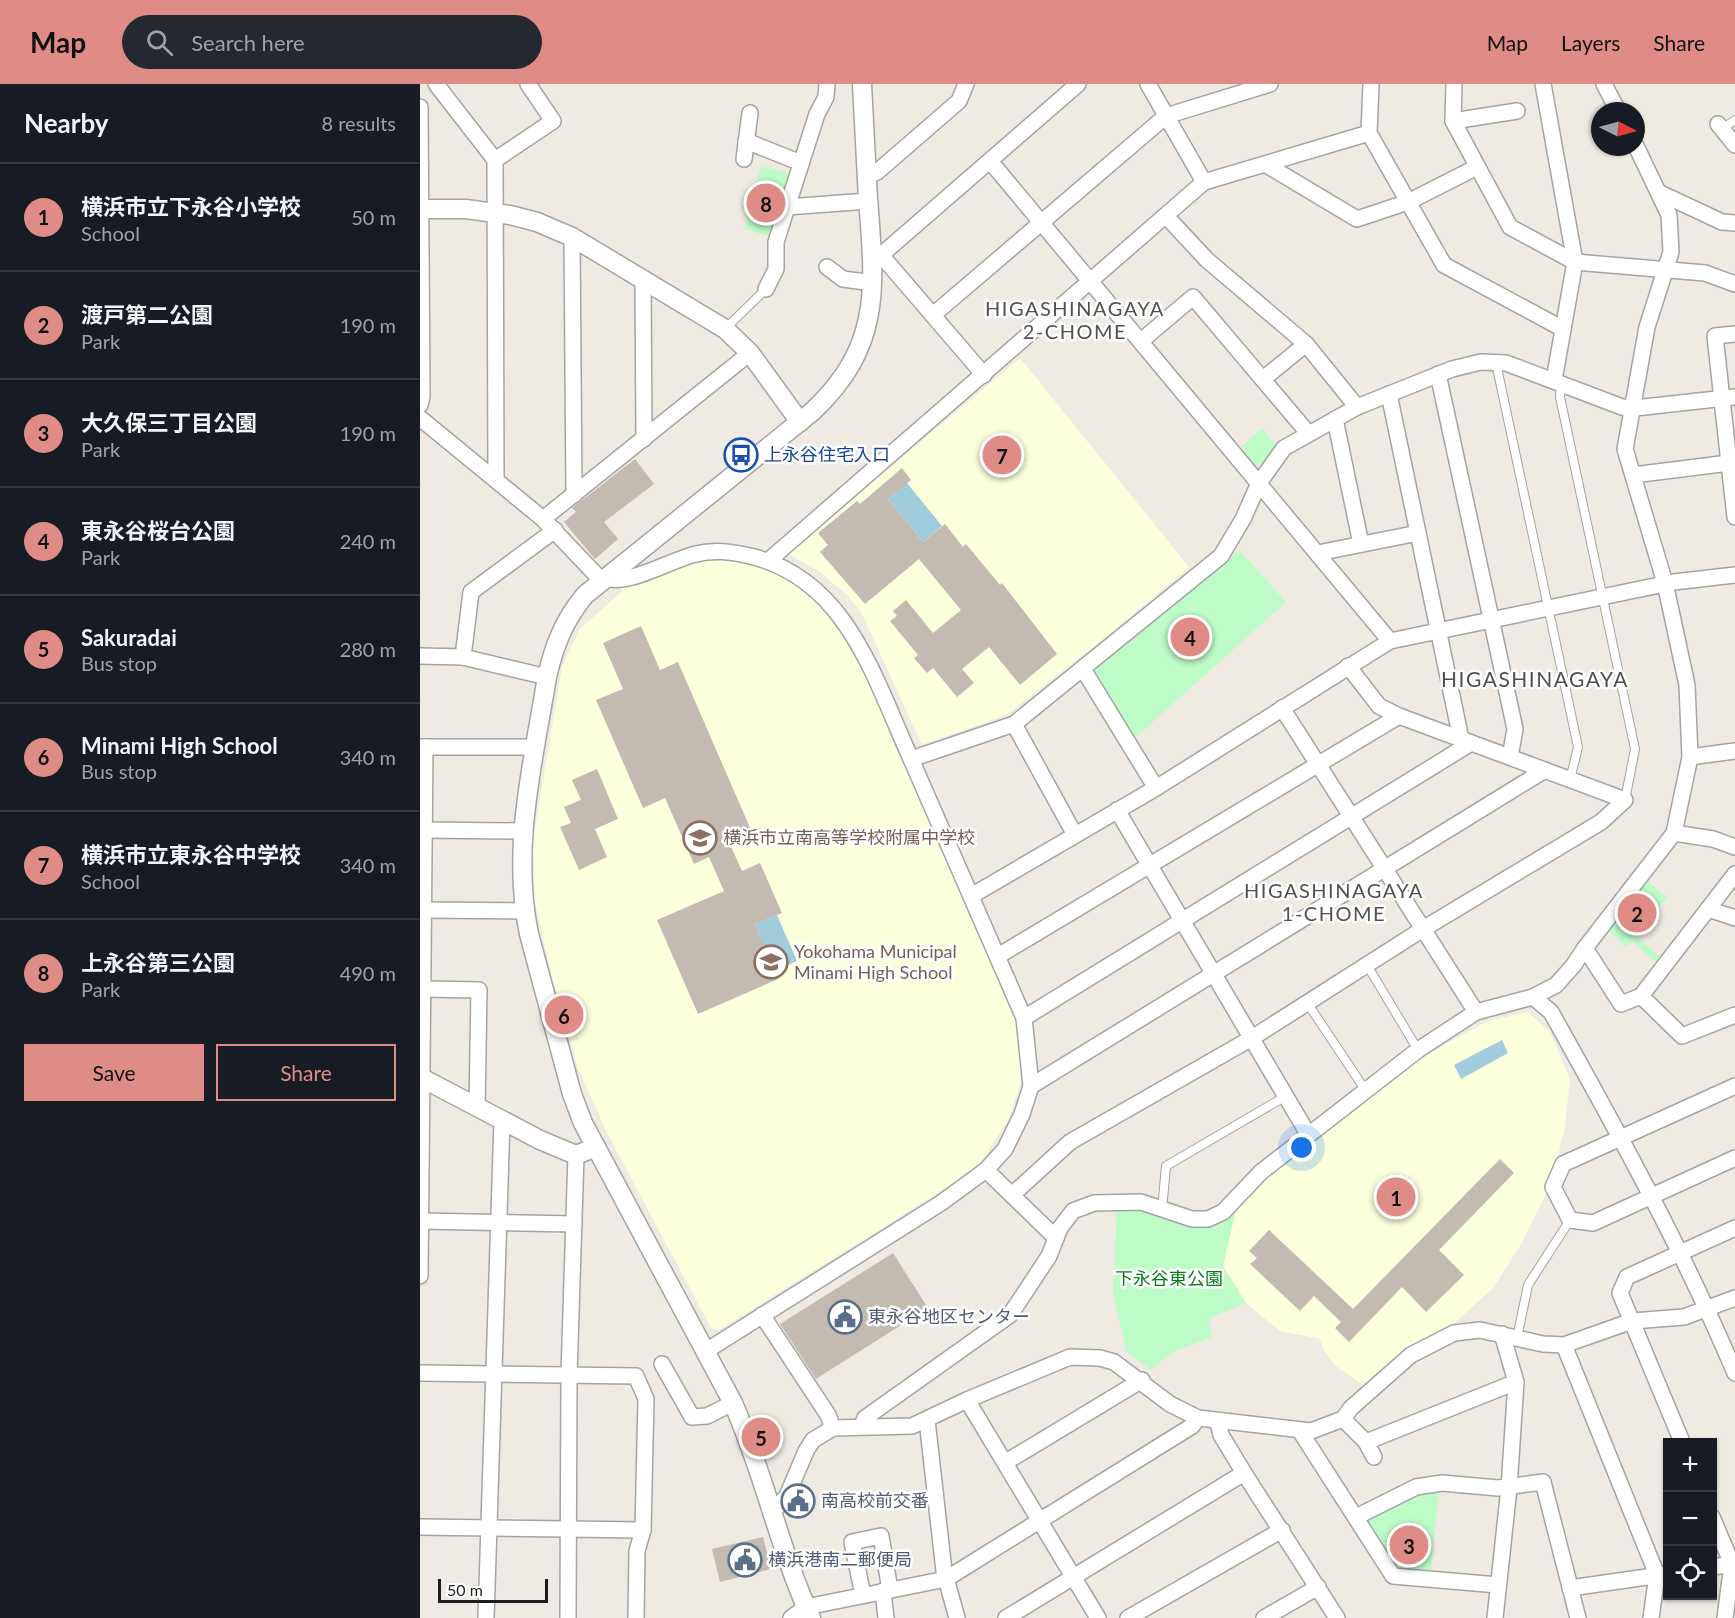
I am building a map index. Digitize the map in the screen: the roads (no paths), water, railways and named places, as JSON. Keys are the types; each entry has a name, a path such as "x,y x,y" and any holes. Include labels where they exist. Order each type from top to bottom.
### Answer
{"street":[{"path":"436,84 495,160 496,479"},
{"path":"495,160 553,121 528,84"},
{"path":"765,289 777,269 776,242 817,114 826,96 827,84"},
{"path":"808,1612 787,1564 744,1428 733,1403 596,1147 572,1094 524,911 520,855 547,677 561,630 572,611 585,595 800,422 829,396 854,362 868,320 877,259 868,201 862,84"},
{"path":"867,177 877,172 959,101 966,84"},
{"path":"877,259 1078,84"},
{"path":"1148,84 1204,182"},
{"path":"933,315 1166,116 1270,84"},
{"path":"1371,84 1369,133 1444,265 1563,329"},
{"path":"1454,84 1453,121 1510,227 1575,262 1706,273 1735,284"},
{"path":"1543,84 1544,107 1575,262 1563,329 1558,382"},
{"path":"1604,84 1613,102"},
{"path":"420,107 422,396 420,405"},
{"path":"1453,121 1517,111"},
{"path":"744,159 750,113"},
{"path":"1725,124 1735,145"},
{"path":"768,561 1092,282 1204,182 1369,133"},
{"path":"746,141 801,163"},
{"path":"862,1426 865,1418 1010,1315 1049,1256 1056,1238 1072,1211 1094,1203 1142,1202 1192,1219 1208,1219 1223,1212 1261,1172 1418,1050 1476,1012 1533,996 1556,985 1674,833 1690,757 1687,685 1665,584 1625,448 1647,327 1671,252 1671,231 1660,193 1641,156"},
{"path":"990,161 1390,641"},
{"path":"1265,164 1357,219 1408,202 1476,167"},
{"path":"1660,193 1722,222 1735,223"},
{"path":"787,207 868,201"},
{"path":"420,209 466,209 495,213 537,222 572,237 725,329 750,353 800,422"},
{"path":"1166,216 1207,260 1306,344 1357,407"},
{"path":"572,237 574,495"},
{"path":"877,259 933,315 984,375"},
{"path":"827,267 843,279 873,284"},
{"path":"643,278 644,439"},
{"path":"1141,341 1192,297 1308,433"},
{"path":"1735,334 1715,336 1728,398 1729,463 1735,517"},
{"path":"1263,379 1306,344"},
{"path":"463,657 471,592 549,525 574,495 750,353"},
{"path":"910,759 1014,724 1221,556 1243,519 1259,483 1284,448 1357,407 1438,374 1481,362 1527,370 1622,407 1632,408 1728,398"},
{"path":"1438,374 1515,729 1510,757"},
{"path":"1389,394 1466,741"},
{"path":"420,418 549,525 604,580 617,582 680,558 709,550 730,552 768,561 801,576 828,600 850,627 1024,1018 1031,1086 1005,1149 986,1170 941,1203 706,1351"},
{"path":"1335,419 1361,544"},
{"path":"1634,475 1729,463"},
{"path":"1318,553 1418,532"},
{"path":"971,896 1156,788 1390,641 1665,584 1735,575"},
{"path":"420,656 463,657 547,677"},
{"path":"1012,1194 1070,1142 1308,1004 1424,929 1601,822 1625,800 1399,716 1379,706 1348,666"},
{"path":"1083,669 1156,788"},
{"path":"1282,708 1476,1012"},
{"path":"998,956 1399,716"},
{"path":"1014,724 1075,835"},
{"path":"1024,1018 1351,817 1466,741"},
{"path":"420,1276 424,989 422,910 425,830 423,747 535,747"},
{"path":"1690,757 1735,752"},
{"path":"1031,1086 1545,770"},
{"path":"1117,810 1308,1134"},
{"path":"425,830 522,831"},
{"path":"1674,833 1713,839 1735,847"},
{"path":"1585,948 1621,1004 1641,996 1735,874"},
{"path":"1708,909 1735,918"},
{"path":"422,910 524,911"},
{"path":"424,989 479,990 477,1108"},
{"path":"1533,996 1551,1012 1621,1138 1708,1309 1735,1373"},
{"path":"1641,996 1683,1036 1735,1015"},
{"path":"422,1078 502,1121 576,1155 596,1147"},
{"path":"1735,1086 1563,1164 1554,1187 1570,1221 1593,1223 1735,1158"},
{"path":"486,1618 502,1121"},
{"path":"568,1618 569,1375 576,1155"},
{"path":"986,1170 1056,1238"},
{"path":"420,1221 574,1224"},
{"path":"1680,1438 1620,1293 1628,1277 1735,1228"},
{"path":"771,1514 787,1496 813,1440 833,1428 912,1426 967,1400 1070,1357 1100,1358 1114,1362 1142,1380 1170,1404 1198,1418 1300,1431 1332,1425 1343,1419 1351,1408 1411,1355 1454,1333 1480,1330 1543,1344 1564,1345 1632,1321 1684,1317 1735,1298"},
{"path":"762,1316 828,1415 833,1428"},
{"path":"1495,1618 1509,1488 1516,1382 1510,1336"},
{"path":"1564,1345 1662,1575 1651,1618"},
{"path":"662,1364 692,1418 707,1416 733,1403"},
{"path":"420,1373 636,1376 646,1399 643,1530 637,1551 636,1618"},
{"path":"1006,1462 1142,1380"},
{"path":"1366,1442 1516,1382"},
{"path":"967,1400 1098,1618"},
{"path":"791,1618 863,1595 946,1579 1192,1426 1198,1418"},
{"path":"1343,1419 1366,1442 1374,1457"},
{"path":"927,1420 946,1579 957,1618"},
{"path":"1218,1422 1221,1435 1244,1473 1337,1618"},
{"path":"1300,1431 1393,1576 1498,1585"},
{"path":"1006,1618 1074,1579 1244,1473"},
{"path":"1356,1517 1416,1487 1442,1483 1509,1488 1543,1482 1578,1618"},
{"path":"1717,1526 1734,1564 1725,1618"},
{"path":"420,1527 643,1530"},
{"path":"1128,1618 1282,1530"},
{"path":"863,1595 852,1542 881,1536 886,1618"},
{"path":"1717,1566 1734,1564"},
{"path":"1570,1588 1662,1575"},
{"path":"1264,1618 1318,1587"}],"lane":[{"path":"725,329 765,289"},
{"path":"1496,363 1578,747 1570,780"},
{"path":"1558,382 1635,749 1625,800"},
{"path":"1367,965 1418,1050"},
{"path":"1308,1004 1366,1091"},
{"path":"1162,1210 1166,1166 1286,1096"},
{"path":"1510,1336 1528,1285 1570,1221"}],"water":[{"path":"907,483 942,526 923,542 888,499"},
{"path":"777,915 797,961 774,971 755,924"},
{"path":"1502,1040 1508,1053 1461,1079 1454,1065"}],"place":[{"name":"上永谷第三公園","path":"766,203"},
{"name":"上永谷住宅入口","path":"741,455"},
{"name":"横浜市立東永谷中学校","path":"1002,455"},
{"name":"東永谷桜台公園","path":"1190,637"},
{"name":"横浜市立南高等学校附属中学校","path":"700,838"},
{"name":"渡戸第二公園","path":"1637,913"},
{"name":"Yokohama Municipal Minami High School","path":"771,962"},
{"name":"Minami High School","path":"564,1015"},
{"name":"横浜市立下永谷小学校","path":"1396,1197"},
{"name":"東永谷地区センター","path":"845,1317"},
{"name":"Sakuradai","path":"761,1437"},
{"name":"南高校前交番","path":"798,1501"},
{"name":"大久保三丁目公園","path":"1409,1545"},
{"name":"横浜港南二郵便局","path":"745,1560"}],"district":[{"name":"HIGASHINAGAYA 2-CHOME","path":"1075,320"},
{"name":"HIGASHINAGAYA","path":"1535,680"},
{"name":"HIGASHINAGAYA 1-CHOME","path":"1334,902"}],"park label":[{"name":"下永谷東公園","path":"1169,1279"}]}
